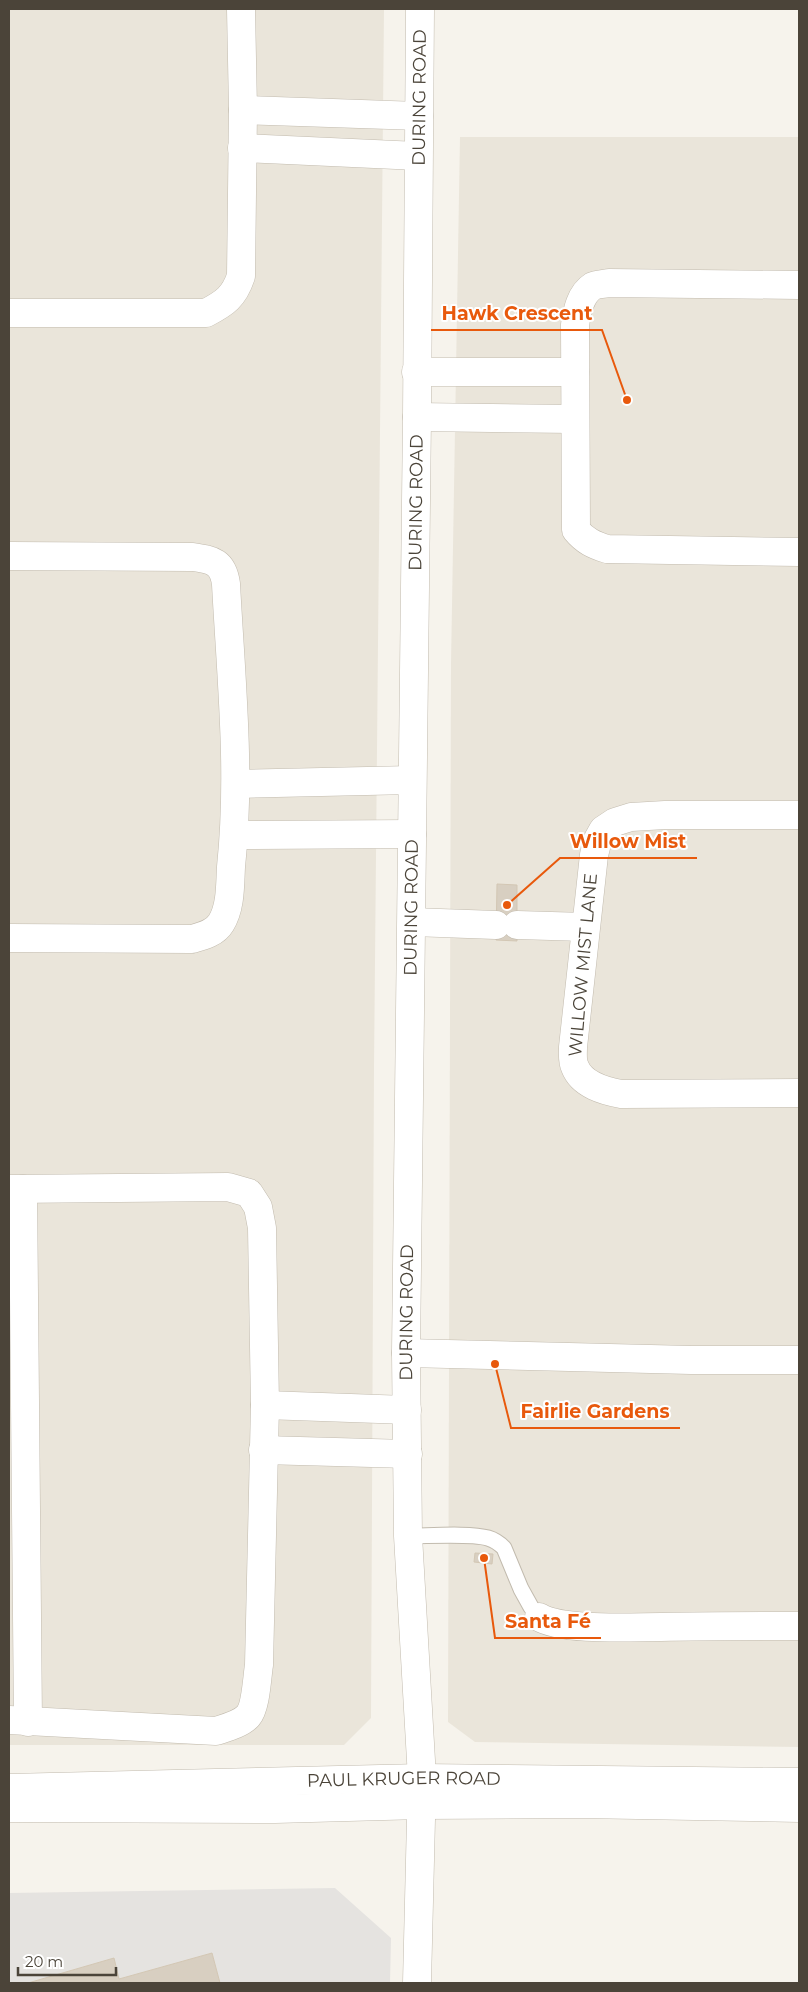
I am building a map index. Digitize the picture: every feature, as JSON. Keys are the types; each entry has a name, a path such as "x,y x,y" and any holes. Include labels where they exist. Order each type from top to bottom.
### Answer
{"street":[{"path":"9,314 206,313 224,304 237,289 241,276 243,110 241,9"},
{"name":"DURING ROAD","path":"417,1983 422,1778 408,1536 406,1353 412,922 420,9"},
{"path":"243,110 419,116"},
{"path":"242,148 418,156"},
{"path":"799,285 609,283 594,286 584,296 577,311 575,325 574,419 576,530 592,544 607,549 799,552"},
{"path":"416,372 575,372"},
{"path":"417,417 574,419"},
{"path":"9,556 193,556 216,563 224,572 226,584 237,784 226,912 215,930 204,936 192,939 9,938"},
{"path":"237,784 412,780"},
{"name":"WILLOW MIST LANE","path":"799,815 666,814 631,817 615,822 603,830 598,839 594,855 573,1047 574,1066 579,1074 606,1092 621,1094 799,1093"},
{"path":"234,836 412,834"},
{"path":"412,922 585,927"},
{"path":"228,1187 249,1193 258,1207 262,1228 265,1405 259,1665 256,1695 248,1716 232,1726 216,1731 18,1721 16,1189 228,1187"},
{"path":"406,1353 691,1360 799,1360"},
{"path":"265,1405 407,1410"},
{"path":"264,1450 408,1454"},
{"path":"539,1617 552,1623 572,1626 799,1626"},
{"name":"PAUL KRUGER ROAD","path":"9,1788 422,1778 799,1782"},
{"name":"PAUL KRUGER ROAD","path":"9,1808 275,1809 421,1805 581,1804 799,1808"}],"lane":[{"path":"408,1536 474,1536 486,1537 497,1542 504,1548 531,1607 539,1617"}],"shaded area":[{"path":"9,9 384,9 374,1068 371,1718 344,1745 9,1745"},
{"path":"460,137 799,137 799,1747 475,1742 448,1722 451,664"},
{"path":"335,1888 391,1938 390,1983 220,1983 212,1953 119,1979 114,1958 28,1983 9,1983 9,1893"}],"building":[{"path":"497,884 517,885 517,941 496,940"},
{"path":"475,1553 493,1554 492,1564 474,1562"},
{"path":"212,1953 220,1983 28,1983 114,1958 119,1979"}],"place":[{"name":"Hawk Crescent","path":"627,400"},
{"name":"Willow Mist","path":"507,905"},
{"name":"Fairlie Gardens","path":"495,1364"},
{"name":"Santa Fé","path":"484,1558"}]}
